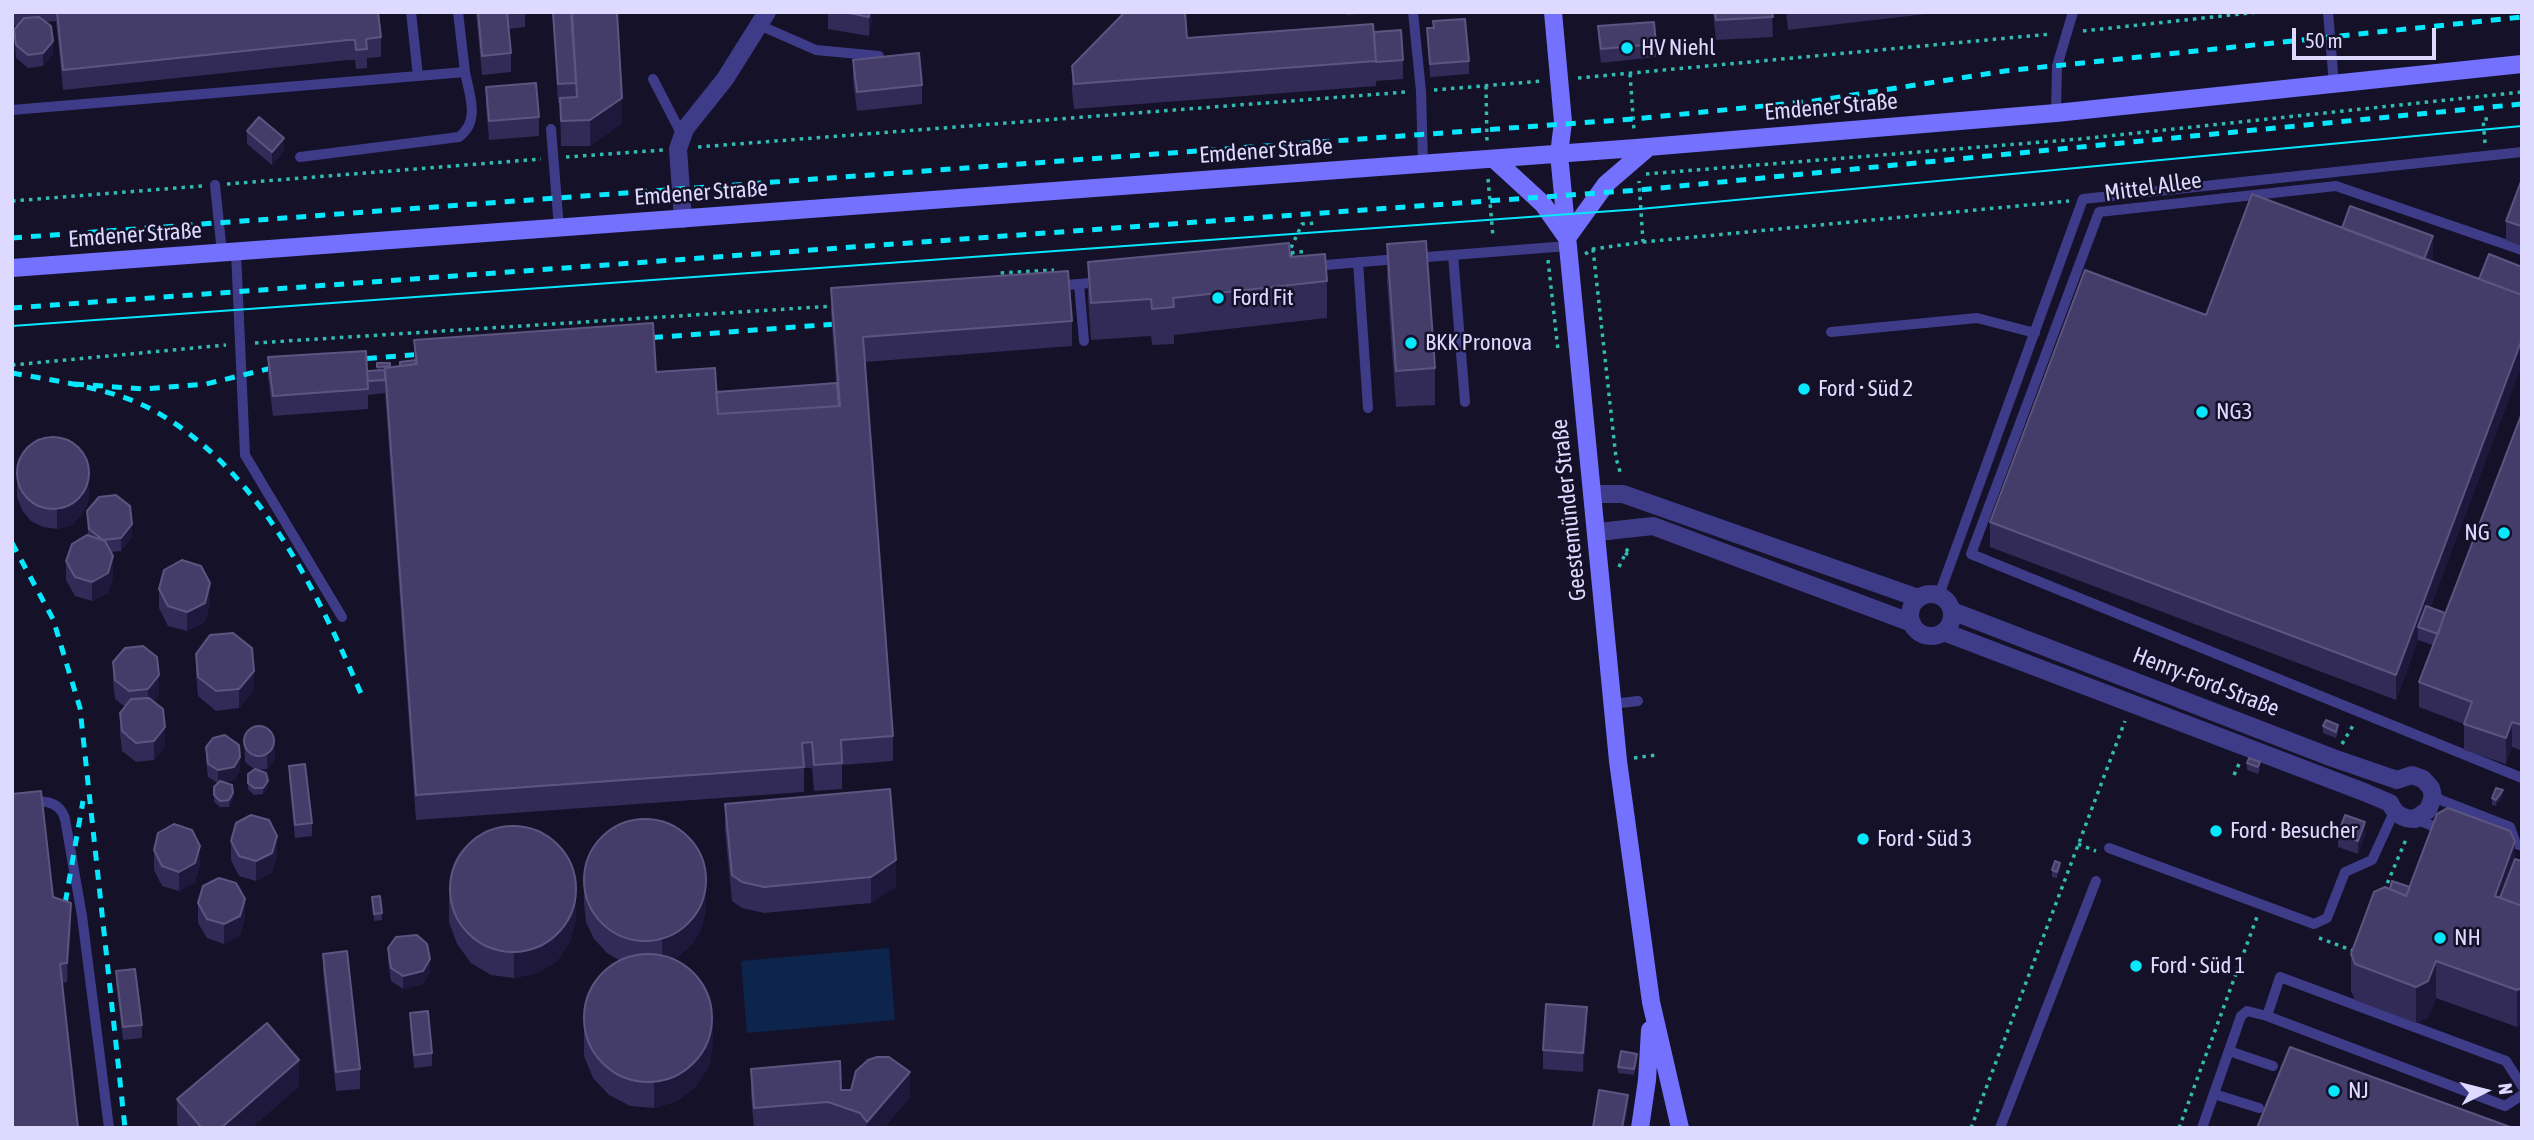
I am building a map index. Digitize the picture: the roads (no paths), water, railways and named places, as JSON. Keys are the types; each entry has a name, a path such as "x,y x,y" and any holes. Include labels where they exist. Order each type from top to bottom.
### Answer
{"street":[{"name":"Geestemünder Straße","path":"1552,12 1563,122 1559,154 1598,532 1612,704 1651,1002 1681,1128"},
{"path":"683,219 680,142 763,19"},
{"name":"Emdener Straße","path":"12,268 1642,148 2056,113 2522,64"},
{"path":"1494,159 1543,204 1568,242 1606,184 1642,148"},
{"path":"1594,494 1623,494 1918,598"},
{"name":"Henry-Ford-Straße","path":"1598,532 1653,526 1912,623 1926,635 1944,632 2392,807 2415,819"},
{"path":"1912,623 1911,610 1918,598 1928,594 1939,595"},
{"name":"Henry-Ford-Straße","path":"1939,595 1948,601 1952,611 2333,758 2397,780 2413,775 2423,779 2431,788 2433,797"},
{"path":"1944,632 1951,623 1952,611"},
{"path":"2415,819 2428,810 2433,797"},
{"name":"Geestemünder Straße","path":"1640,1128 1647,1080 1651,1002"}],"lane":[{"path":"411,12 418,76"},
{"path":"300,157 459,137 466,132 473,115 458,12"},
{"path":"1413,12 1421,91 1423,164"},
{"path":"2056,113 2057,66 2073,12"},
{"path":"2328,12 2334,84"},
{"path":"763,19 816,50 879,56"},
{"path":"12,110 465,72"},
{"path":"653,79 680,142"},
{"path":"551,129 559,228"},
{"path":"1939,595 2083,199 2522,152"},
{"path":"215,185 229,252 240,344 245,455 342,617"},
{"name":"Mittel Allee","path":"2522,250 2336,186 2099,212 1971,554 2522,778"},
{"path":"1306,262 1357,262 1453,255 1568,242"},
{"path":"1453,255 1465,402"},
{"path":"1357,262 1368,408"},
{"path":"1042,287 1116,281"},
{"path":"1079,284 1084,341"},
{"path":"1831,332 1977,318 2035,333"},
{"path":"1612,704 1638,701"},
{"name":"Henry-Ford-Straße","path":"2433,797 2510,827 2515,846"},
{"path":"12,803 55,804 61,808 65,819 82,916 109,1128"},
{"path":"2109,848 2314,924 2327,918 2345,872 2372,860 2392,807"},
{"name":"Henry-Ford-Straße","path":"2415,819 2459,836"},
{"path":"2000,1128 2096,881"},
{"path":"2267,1016 2280,977 2506,1061 2522,1086"},
{"path":"2202,1128 2241,1016 2247,1011 2267,1016 2505,1106 2522,1094"},
{"path":"2229,1051 2273,1066"},
{"path":"2214,1094 2259,1108"}],"water":[{"path":"889,948 895,1020 747,1033 741,961"}],"tram line":[{"path":"12,326 1640,209 2522,126"}],"railway":[{"path":"12,238 1633,119 1814,101 2005,71 2522,17"},
{"path":"12,308 1639,190 2522,104"},
{"path":"634,339 850,323"},
{"path":"348,360 435,353"},
{"path":"74,384 144,389 206,384 288,364"},
{"path":"12,373 83,386 135,402 151,409 189,434 223,463 253,497 303,573 325,614 362,696"},
{"path":"12,543 53,619 80,708 125,1128"},
{"path":"62,921 83,801"}],"place":[{"name":"HV Niehl","path":"1627,48"},
{"name":"Ford Fit","path":"1218,298"},
{"name":"BKK Pronova","path":"1411,343"},
{"name":"Ford • Süd 2","path":"1804,389"},
{"name":"NG3","path":"2202,412"},
{"name":"NG","path":"2504,533"},
{"name":"Ford • Besucher","path":"2216,831"},
{"name":"Ford • Süd 3","path":"1863,839"},
{"name":"NH","path":"2440,938"},
{"name":"Ford • Süd 1","path":"2136,966"},
{"name":"NJ","path":"2334,1091"}]}
